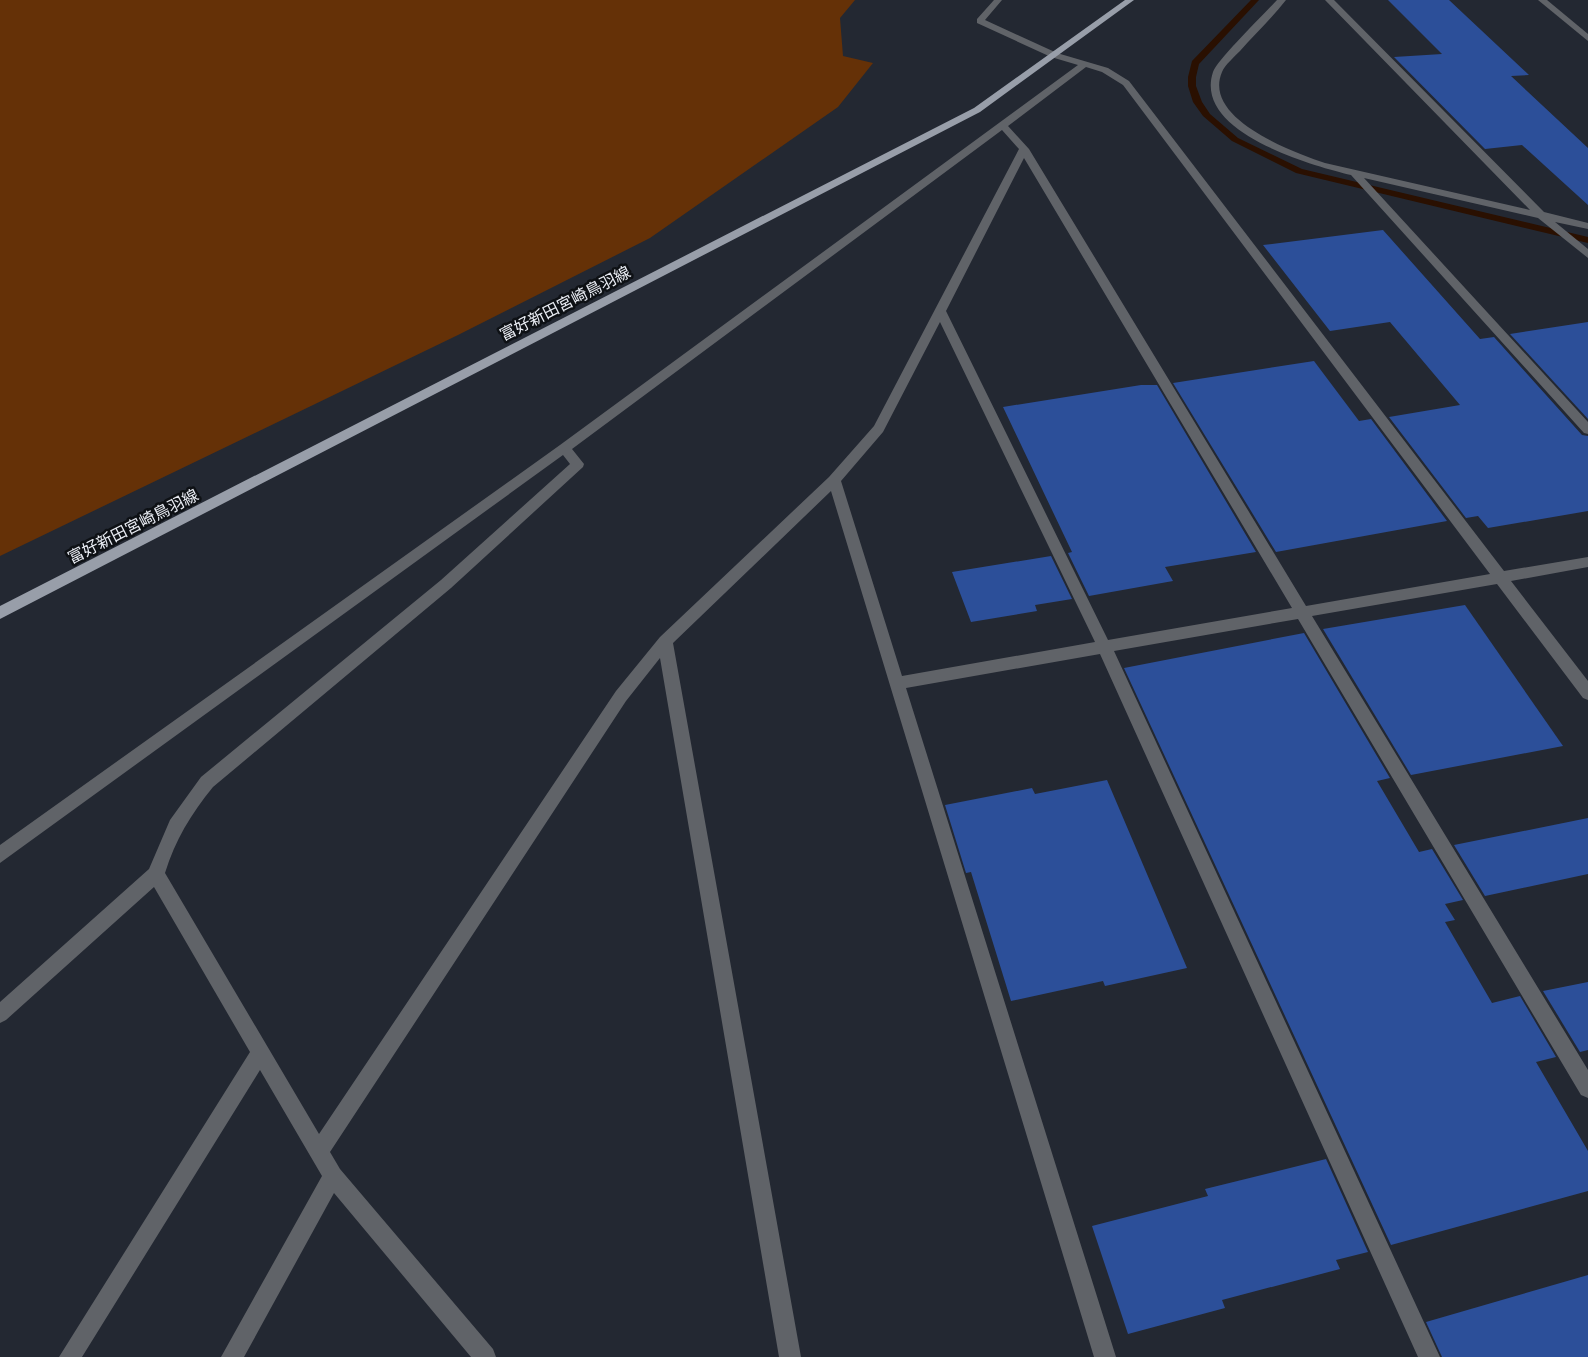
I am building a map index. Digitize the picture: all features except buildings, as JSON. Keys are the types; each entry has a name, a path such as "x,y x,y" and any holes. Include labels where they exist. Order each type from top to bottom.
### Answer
{"main road":[{"name":"富好新田宮崎鳥羽線","path":"0,613 977,110 1130,0"}],"street":[{"path":"998,0 980,21 1054,55 1105,70 1126,83 1588,693"},
{"path":"1282,0 1218,70 1212,80 1211,89 1222,108 1258,138 1291,155 1358,177 1588,226"},
{"path":"1330,1 1343,0"},
{"path":"1542,0 1588,38"},
{"path":"1330,1 1540,214 1556,225 1584,251"},
{"path":"0,855 564,448 1085,64"},
{"path":"1002,126 1024,149 1588,1088"},
{"path":"320,1151 621,696 665,641 834,480 879,429 1024,149"},
{"path":"1358,177 1588,430"},
{"path":"941,312 1104,646 1429,1357"},
{"path":"0,1014 156,874 166,840 183,809 207,782 446,584 578,464 564,448"},
{"path":"834,480 1105,1357"},
{"path":"897,683 1588,562"},
{"path":"665,641 790,1357"},
{"path":"156,874 333,1176 484,1357"},
{"path":"70,1357 260,1053"},
{"path":"232,1357 333,1176"}],"shaded area":[{"path":"0,0 855,0 840,18 843,56 873,63 838,107 650,238 458,335 0,556"}],"waterway":[{"path":"1255,0 1195,63 1192,77 1197,102 1207,116 1235,139 1268,158 1299,171 1588,240"}]}
